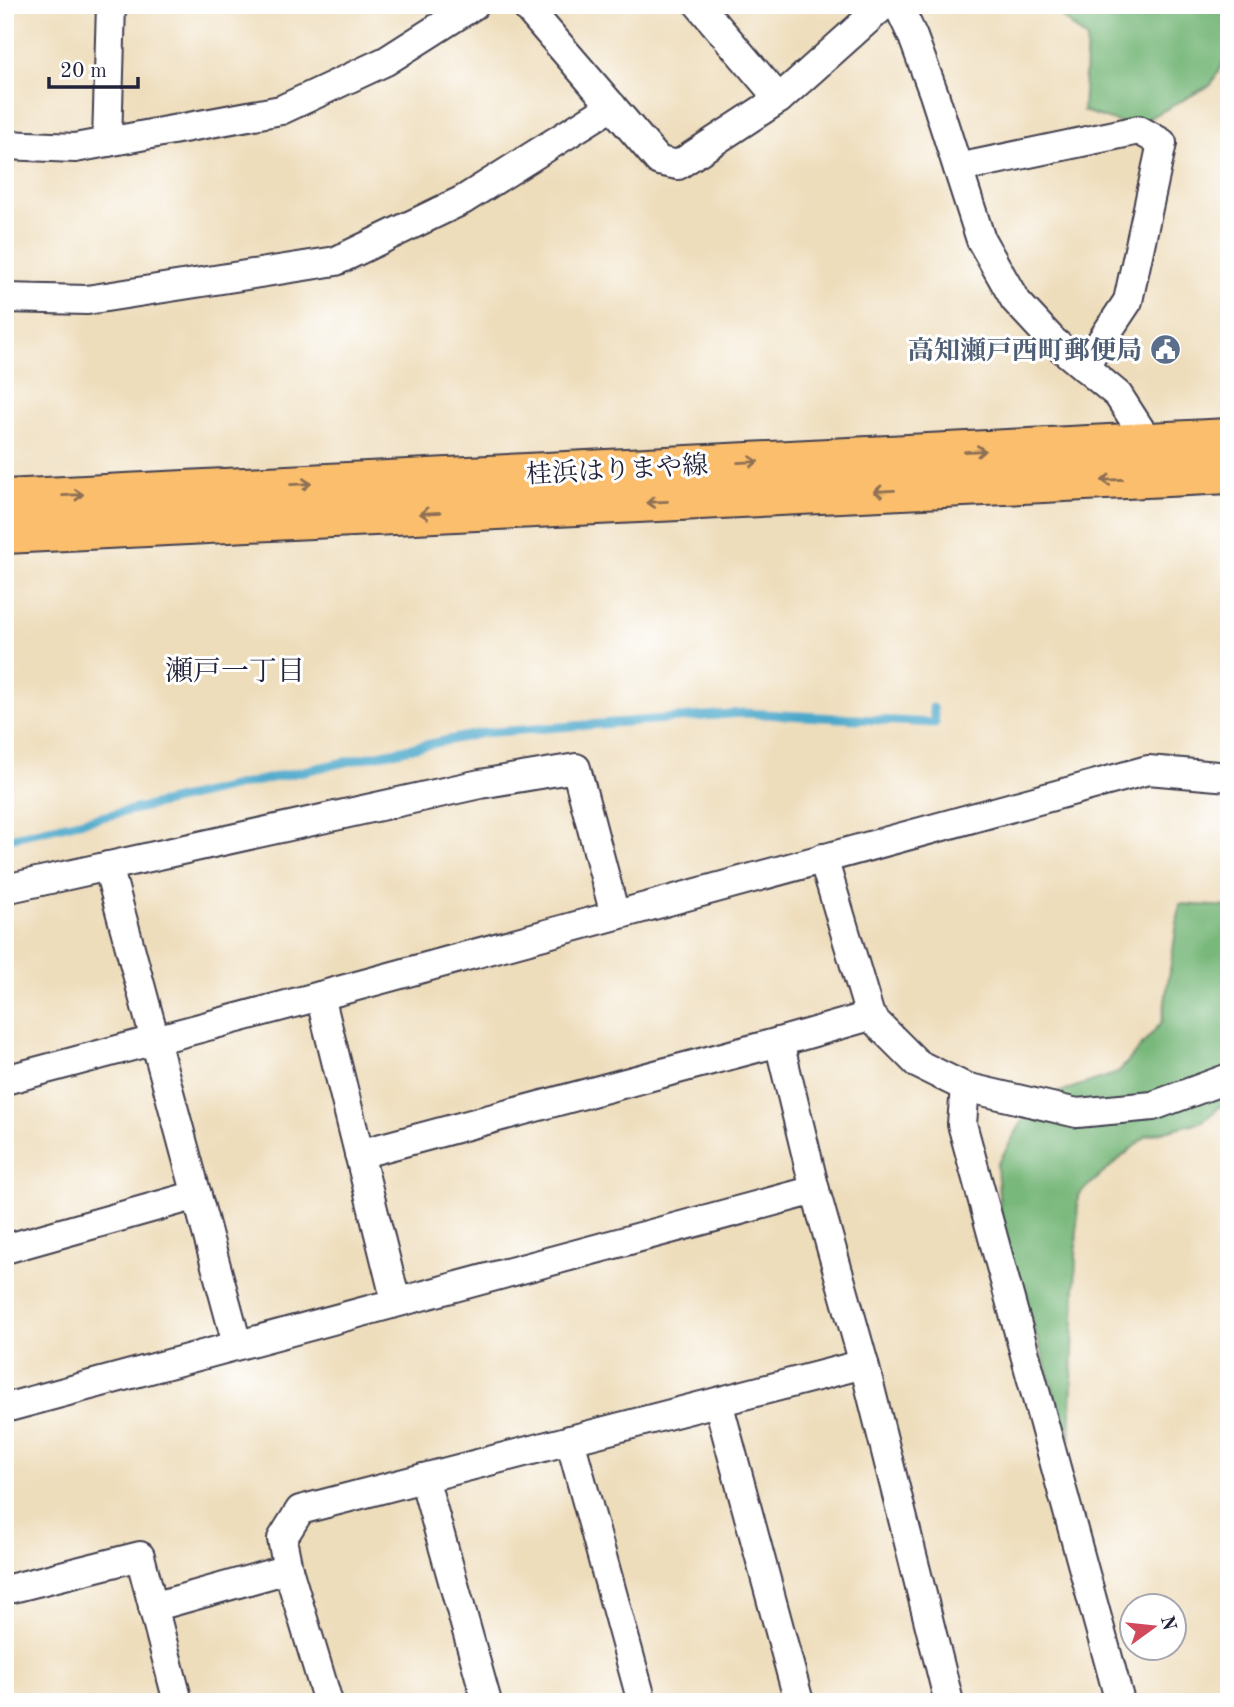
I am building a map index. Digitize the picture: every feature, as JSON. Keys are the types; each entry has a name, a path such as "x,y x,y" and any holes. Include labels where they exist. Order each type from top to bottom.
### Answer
{"main road":[{"name":"桂浜はりまや線","path":"5,499 1229,438"},
{"name":"桂浜はりまや線","path":"5,534 1229,474"}],"street":[{"path":"107,142 111,5"},
{"path":"5,145 75,148 281,110 387,61 474,5"},
{"path":"525,5 659,161 678,165 779,99 884,5"},
{"path":"699,5 779,99"},
{"path":"898,5 913,37 981,240 1015,300 1053,341 1118,395 1170,477"},
{"path":"5,298 88,300 337,261 463,200 612,106"},
{"path":"958,168 1139,130 1162,142 1128,301 1084,367"},
{"path":"5,889 480,784 576,768 615,915"},
{"path":"5,1080 1148,770 1229,777"},
{"path":"823,858 870,1016 918,1064 965,1087 1077,1113 1153,1106 1229,1078"},
{"path":"108,866 237,1344"},
{"path":"320,996 396,1302"},
{"path":"359,1154 870,1016"},
{"path":"779,1042 815,1190 864,1364 948,1702"},
{"path":"965,1087 962,1124 1120,1702"},
{"path":"5,1408 815,1190"},
{"path":"5,1249 197,1195"},
{"path":"327,1702 288,1569 282,1539 300,1510 864,1364"},
{"path":"718,1402 799,1702"},
{"path":"570,1440 642,1702"},
{"path":"424,1478 487,1702"},
{"path":"5,1590 140,1556 178,1702"},
{"path":"153,1607 288,1569"}],"green space":[{"path":"1048,5 1229,5 1229,51 1211,85 1133,127 1083,111 1087,39"},
{"path":"1180,904 1229,907 1229,1099 1203,1121 1146,1136 1078,1195 1070,1443 1030,1315 1002,1240 997,1165 1035,1100 1118,1073 1162,1022"}],"waterway":[{"path":"5,839 482,733 743,713 935,723 933,708"}],"place":[{"name":"高知瀬戸西町郵便局","path":"1165,350"}],"district":[{"name":"瀬戸一丁目","path":"235,670"}]}
